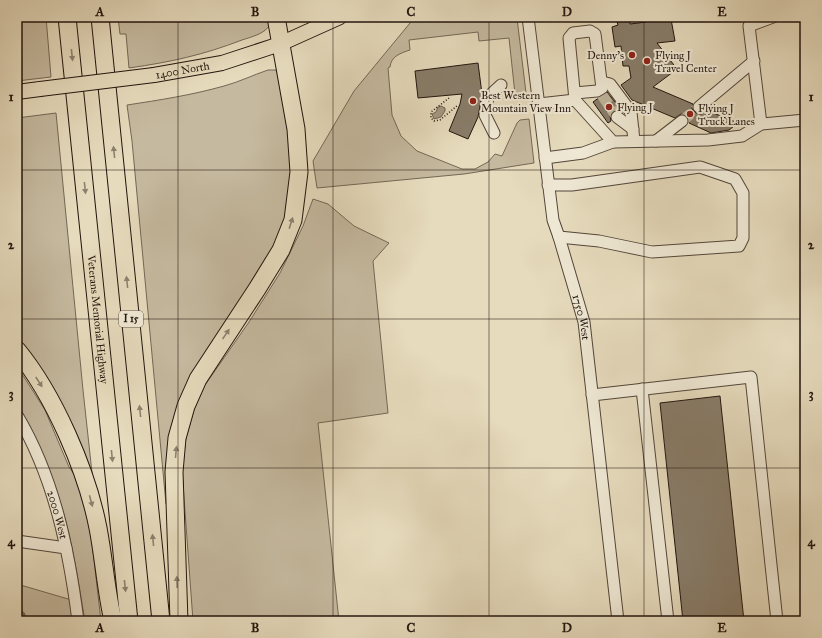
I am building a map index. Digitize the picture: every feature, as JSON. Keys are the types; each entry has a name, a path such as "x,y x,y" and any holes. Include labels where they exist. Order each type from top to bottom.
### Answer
{"highway":[{"name":"Veterans Memorial Highway","path":"68,17 129,621"},
{"name":"I 15","path":"100,17 161,621"},
{"path":"179,621 174,472 177,438 186,406 198,379 281,250 293,220 299,172 296,129 276,17"},
{"path":"17,350 46,393 62,424 87,486 98,527 113,621"}],"main road":[{"name":"1400 North","path":"17,92 154,75 222,63 280,44 340,17"}],"street":[{"name":"1750 West","path":"528,17 553,220 584,322 618,621"},
{"path":"761,124 749,26 773,17"},
{"path":"601,89 595,34 590,31 572,33 569,38 575,97 612,142"},
{"path":"699,107 754,61"},
{"path":"539,104 597,91 610,84 631,112 634,141"},
{"path":"494,133 485,115 488,97 501,85"},
{"path":"618,117 633,129"},
{"path":"656,141 682,120"},
{"path":"545,158 583,153 612,142 708,140 742,136 761,124 805,120"},
{"path":"548,185 572,184 700,167 735,179 743,193 744,238 739,246 652,252 599,241 559,237"},
{"path":"592,395 751,377 777,621"},
{"path":"642,389 668,621"},
{"name":"2000 West","path":"17,415 31,443 46,480 58,516 66,548 78,621"},
{"path":"17,541 66,548"}],"path":[{"path":"449,98 431,112 431,118 434,121 440,120 458,105"}],"shaded area":[{"path":"17,17 46,17 51,77 17,81"},
{"path":"118,17 268,17 269,26 257,35 214,50 159,63 129,68 126,34 120,34"},
{"path":"415,17 517,18 526,93 515,94 509,38 479,41 478,32 409,40 410,50 394,58 390,67 388,68 392,115 401,136 417,151 462,169 475,169 488,162 495,154 502,156 517,123 520,120 529,119 534,163 464,174 317,188 313,161 354,91"},
{"path":"268,70 276,70 280,78 291,156 291,178 286,215 277,243 192,375 170,504 166,504 132,141 127,105 176,97 212,89 235,83"},
{"path":"441,106 445,108 445,111 441,117 434,119 432,114 436,112 438,107"},
{"path":"56,113 93,482 17,341 17,118"},
{"path":"313,199 328,204 354,226 389,243 373,261 388,413 318,423 339,621 193,621 182,470 186,438 194,410 205,385 249,322 280,273 303,226"},
{"path":"17,366 45,410 69,467 76,477 91,534 101,621 85,621 73,552 60,501 43,458 17,407"},
{"path":"17,584 75,601 78,621 17,621"}],"building":[{"name":"Flying J Travel Center","path":"656,17 656,20 671,19 675,41 657,43 677,69 653,87 693,104 692,109 696,113 701,114 706,110 738,123 729,130 711,133 689,123 688,117 684,114 681,114 675,118 632,100 621,85 631,78 629,66 623,66 621,46 615,47 612,27 618,25 617,22 630,20 630,24 646,22 646,18"},
{"name":"Best Western Mountain View Inn","path":"478,63 482,94 478,117 468,139 449,131 460,104 462,94 418,98 415,71"},
{"name":"Flying J","path":"607,92 623,112 618,110 614,111 610,116 611,121 608,123 593,102"},
{"path":"720,396 744,621 683,621 660,403"}],"waterway":[{"path":"17,608 24,614 25,621"}],"tunnel":[{"path":"602,95 617,117"},
{"path":"682,121 699,107"}],"place":[{"name":"Denny's","path":"632,55"},
{"name":"Flying J Travel Center","path":"647,61"},
{"name":"Best Western Mountain View Inn","path":"473,101"},
{"name":"Flying J","path":"609,107"},
{"name":"Flying J Truck Lanes","path":"690,114"}]}
